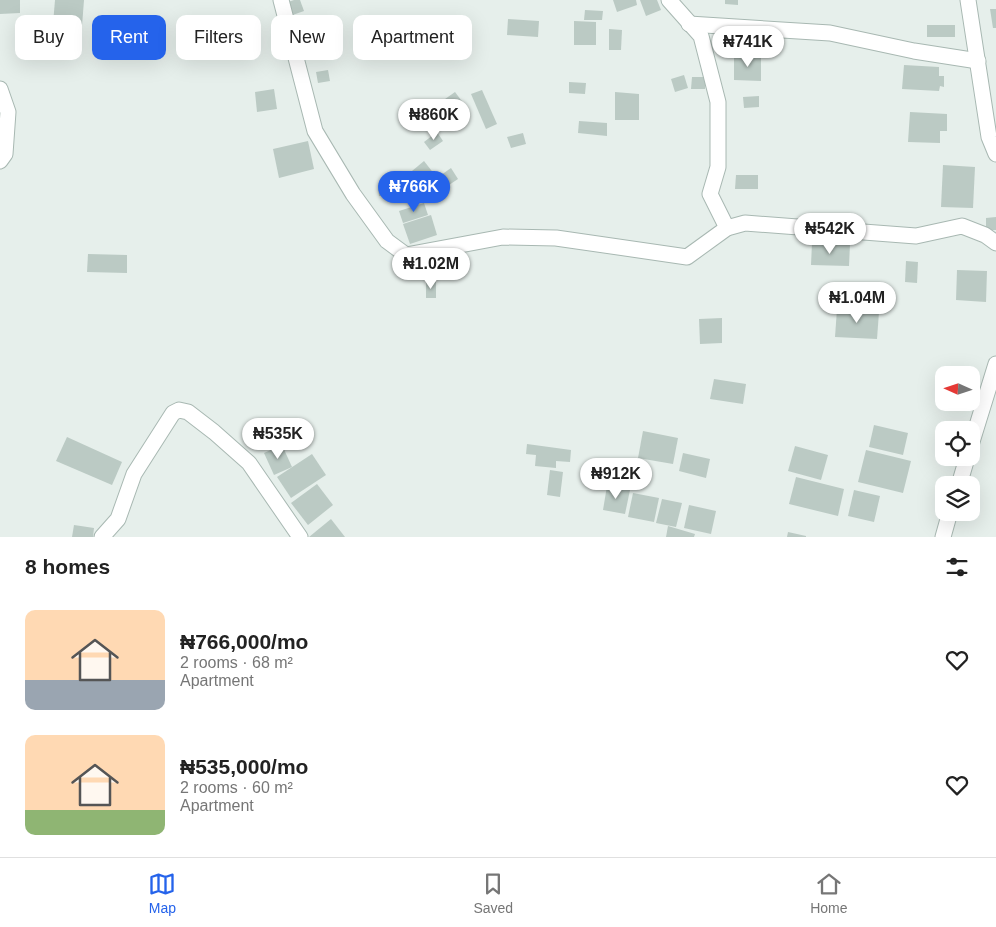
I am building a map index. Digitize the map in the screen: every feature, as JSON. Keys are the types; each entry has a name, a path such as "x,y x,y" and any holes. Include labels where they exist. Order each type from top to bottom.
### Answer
{"street":[{"path":"281,0 315,131 353,194 387,241 406,255 503,237 556,238 687,257 727,228 746,223 916,236 962,226 985,235 996,243"},
{"path":"669,0 701,36 718,102 718,167 710,194 727,228"},
{"path":"968,0 989,138 996,154"},
{"path":"689,24 830,33 914,51 978,61"},
{"path":"0,89 8,112 5,154 0,161"},
{"path":"978,421 996,364"},
{"path":"102,537 118,519 134,474 173,413 179,410 188,412 249,463 300,537"},
{"path":"943,537 947,521"}],"building":[{"path":"0,0 20,0 20,13 0,14"},
{"path":"55,0 84,0 82,26 82,15 54,15"},
{"path":"300,0 304,11 286,15 282,4"},
{"path":"613,0 636,0 637,5 617,12"},
{"path":"640,0 657,0 661,10 646,16"},
{"path":"725,0 738,0 738,5 725,4"},
{"path":"990,9 996,9 996,28 993,28"},
{"path":"585,10 603,11 602,20 584,20"},
{"path":"508,19 539,21 538,37 507,35"},
{"path":"574,21 596,22 596,45 574,45"},
{"path":"927,25 955,25 955,37 927,37"},
{"path":"609,29 622,30 621,50 609,50"},
{"path":"734,56 761,57 761,81 734,80"},
{"path":"904,65 939,67 939,76 944,76 944,87 940,86 939,91 902,89"},
{"path":"328,70 330,81 318,83 316,72"},
{"path":"684,75 688,88 675,92 671,79"},
{"path":"692,77 706,77 705,89 691,89"},
{"path":"569,82 586,83 585,94 569,93"},
{"path":"274,89 277,109 257,112 255,92"},
{"path":"482,90 497,124 486,129 471,94"},
{"path":"455,92 470,112 453,124 438,104"},
{"path":"615,92 639,94 639,120 615,120"},
{"path":"759,96 759,107 744,108 743,97"},
{"path":"910,112 947,114 947,131 940,131 940,143 908,142"},
{"path":"579,121 607,123 607,136 578,133"},
{"path":"437,132 443,141 430,150 424,142"},
{"path":"523,133 526,144 511,148 507,137"},
{"path":"308,141 314,169 279,178 273,149"},
{"path":"424,161 442,184 431,193 412,171"},
{"path":"943,165 975,167 973,208 941,207"},
{"path":"451,168 458,179 449,185 441,175"},
{"path":"736,175 758,175 758,189 735,189"},
{"path":"404,182 405,192 379,196 378,185"},
{"path":"424,203 428,215 403,223 399,211"},
{"path":"431,215 437,235 410,244 403,224"},
{"path":"996,217 996,230 986,230 986,218"},
{"path":"812,243 850,244 849,266 811,265"},
{"path":"88,254 127,255 127,273 87,272"},
{"path":"906,261 918,262 917,283 905,282"},
{"path":"435,263 446,263 445,275 435,275"},
{"path":"957,270 987,271 986,302 956,300"},
{"path":"426,282 436,282 436,298 426,298"},
{"path":"837,309 879,312 877,339 835,337"},
{"path":"722,318 722,343 700,344 699,319"},
{"path":"714,379 746,384 743,404 710,399"},
{"path":"293,425 298,437 283,443 278,431"},
{"path":"874,425 908,433 903,455 869,447"},
{"path":"643,431 678,438 673,464 638,458"},
{"path":"67,437 122,462 112,485 56,461"},
{"path":"527,444 571,450 570,462 556,461 556,468 535,466 536,455 526,454"},
{"path":"282,445 292,467 274,475 264,453"},
{"path":"795,446 828,455 821,480 788,471"},
{"path":"866,450 911,461 903,493 858,482"},
{"path":"683,453 710,459 706,478 679,471"},
{"path":"312,454 326,475 291,498 277,477"},
{"path":"616,460 631,462 628,486 613,483"},
{"path":"550,470 563,472 560,497 547,495"},
{"path":"796,477 844,489 838,516 789,504"},
{"path":"317,484 333,505 308,525 291,503"},
{"path":"607,486 630,490 625,514 603,510"},
{"path":"854,490 880,496 874,522 848,516"},
{"path":"633,493 659,498 654,522 628,517"},
{"path":"662,499 682,503 676,527 656,523"},
{"path":"689,505 716,511 711,534 684,528"},
{"path":"331,519 345,537 309,537"},
{"path":"74,525 94,528 93,537 72,537"},
{"path":"668,526 695,534 694,537 666,537"},
{"path":"788,532 806,536 806,537 787,537"}]}
